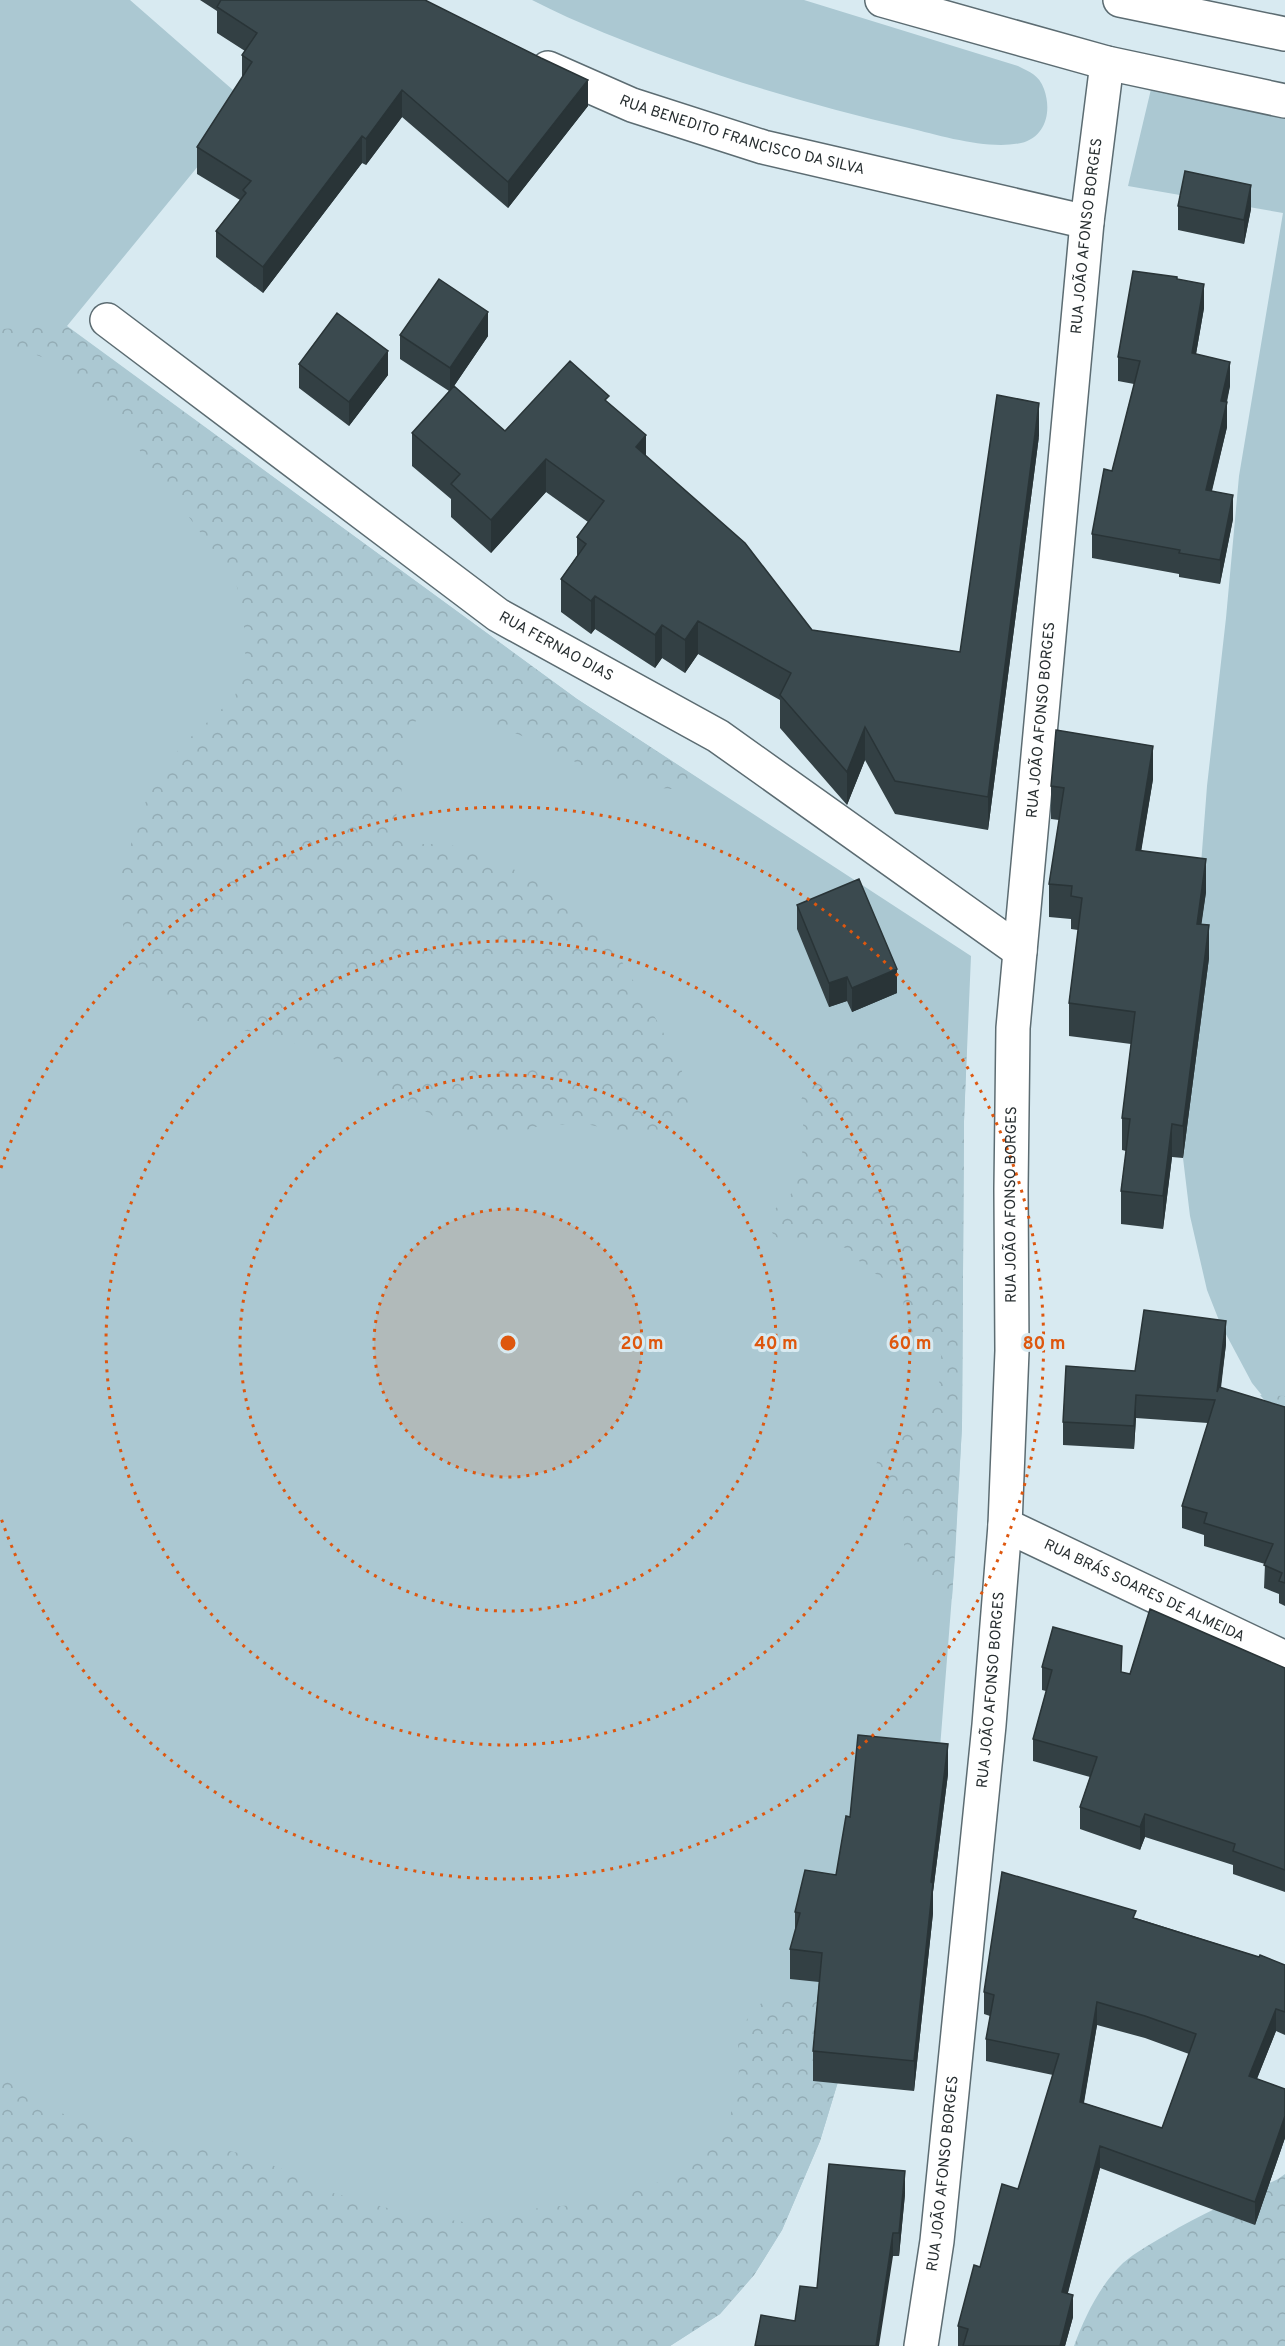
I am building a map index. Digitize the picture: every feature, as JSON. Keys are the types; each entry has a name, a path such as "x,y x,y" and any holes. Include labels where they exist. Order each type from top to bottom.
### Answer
{"main road":[{"path":"882,0 1107,63 1285,101"},
{"path":"1119,0 1285,34"},
{"name":"RUA BENEDITO FRANCISCO DA SILVA","path":"518,53 632,105 763,147 1087,222"},
{"name":"RUA JOÃO AFONSO BORGES","path":"921,2346 943,2182 987,1737 1005,1526 1012,1351 1013,1028 1087,222 1107,63"},
{"name":"RUA FERNAO DIAS","path":"107,320 498,615 718,736 1020,951"},
{"name":"RUA BRÁS SOARES DE ALMEIDA","path":"1005,1526 1285,1658"}],"green space":[{"path":"0,0 130,0 249,104 67,326 577,699 971,956 964,1121 962,1426 955,1557 940,1748 820,2141 782,2230 754,2275 720,2314 670,2346 0,2346"},
{"path":"532,0 804,0 1018,66 1034,74 1040,80 1046,97 1047,114 1045,122 1036,135 1021,143 994,145 950,138 822,106 707,71 604,33"},
{"path":"1152,85 1285,111 1285,1424 1252,1383 1220,1323 1207,1290 1190,1216 1183,1158 1191,995 1207,786 1239,476 1283,213 1128,186"},
{"path":"66,326 577,699 702,781 671,789 631,785 581,765 544,745 493,724 452,713 419,715 407,737 404,778 393,831 411,844 448,844 499,862 541,883 577,909 612,945 679,1062 692,1104 677,1124 659,1136 626,1133 582,1123 535,1127 513,1135 457,1130 343,1063 269,1033 225,1029 188,1018 149,983 131,950 119,912 122,871 144,805 160,775 182,745 234,698 243,675 246,645 242,607 235,579 186,513 154,482 136,442 119,415 96,390 60,364 0,341 0,329"},
{"path":"937,1035 967,1040 964,1121 962,1426 952,1599 934,1588 913,1566 904,1547 902,1504 897,1495 882,1482 875,1468 894,1430 911,1418 934,1394 940,1380 941,1355 909,1329 905,1317 902,1290 863,1266 852,1251 832,1242 807,1247 788,1243 774,1236 768,1224 774,1209 788,1201 801,1168 804,1129 799,1106 804,1092 814,1079 828,1072 840,1050 853,1038 871,1036 892,1039"},
{"path":"1260,1395 1285,1396 1285,1424"},
{"path":"792,1996 861,2005 820,2141 782,2230 754,2275 720,2314 670,2346 0,2346 0,2065 46,2106 106,2133 153,2142 199,2145 244,2154 333,2193 409,2214 464,2222 543,2207 594,2204 642,2189 677,2174 729,2118 739,2090 738,2038 751,2011 767,1999"},
{"path":"1285,2174 1285,2346 1074,2346 1094,2302 1107,2281 1123,2263 1180,2227"}],"building":[{"path":"221,0 425,0 588,80 508,182 402,90 366,139 362,136 263,267 216,231 246,193 243,190 251,181 197,147 252,62 242,55 257,33 217,7"},
{"path":"1185,171 1251,185 1244,220 1178,206"},
{"path":"1133,271 1177,277 1177,279 1204,284 1192,353 1230,362 1221,401 1227,402 1206,490 1233,495 1220,560 1179,553 1180,550 1092,534 1104,469 1112,471 1140,361 1118,357"},
{"path":"439,279 488,312 450,368 400,335"},
{"path":"337,313 388,351 349,402 299,364"},
{"path":"570,361 609,396 605,400 646,435 636,447 745,543 812,630 960,652 997,395 1039,403 988,797 895,781 865,727 847,772 780,695 791,673 698,621 685,640 662,625 655,635 595,596 591,601 561,579 586,544 577,537 604,501 546,459 491,520 451,484 460,474 412,433 454,386 505,431"},
{"path":"1056,730 1153,746 1136,850 1206,859 1197,924 1209,925 1183,1126 1172,1124 1163,1196 1121,1191 1130,1119 1122,1118 1135,1012 1069,1003 1082,898 1071,896 1072,886 1049,884 1064,788 1051,786"},
{"path":"859,879 897,969 852,988 847,977 829,983 797,905"},
{"path":"1144,1310 1226,1321 1217,1392 1219,1387 1285,1407 1285,1583 1279,1581 1282,1573 1264,1565 1273,1544 1204,1523 1207,1513 1182,1506 1215,1400 1136,1395 1134,1426 1063,1422 1066,1366 1135,1371"},
{"path":"1150,1609 1285,1668 1285,1870 1233,1851 1235,1844 1145,1814 1140,1827 1080,1807 1097,1757 1033,1739 1052,1670 1042,1667 1053,1627 1122,1646 1121,1672 1130,1674"},
{"path":"858,1735 948,1744 931,1882 933,1883 914,2061 813,2051 822,1953 790,1949 800,1913 795,1912 805,1870 836,1875 846,1816 850,1817"},
{"path":"1002,1872 1136,1911 1133,1918 1259,1957 1260,1955 1285,1965 1285,2012 1276,2009 1249,2076 1285,2089 1285,2116 1255,2202 1100,2146 1062,2292 1073,2295 1060,2346 963,2346 968,2329 958,2326 974,2265 980,2267 1002,2184 1018,2189 1059,2054 986,2039 994,1995 984,1992","holes":["1097,2002 1196,2034 1162,2128 1080,2102"]},
{"path":"829,2164 905,2171 899,2233 893,2233 876,2346 755,2346 761,2315 795,2321 800,2286 817,2288"}]}
